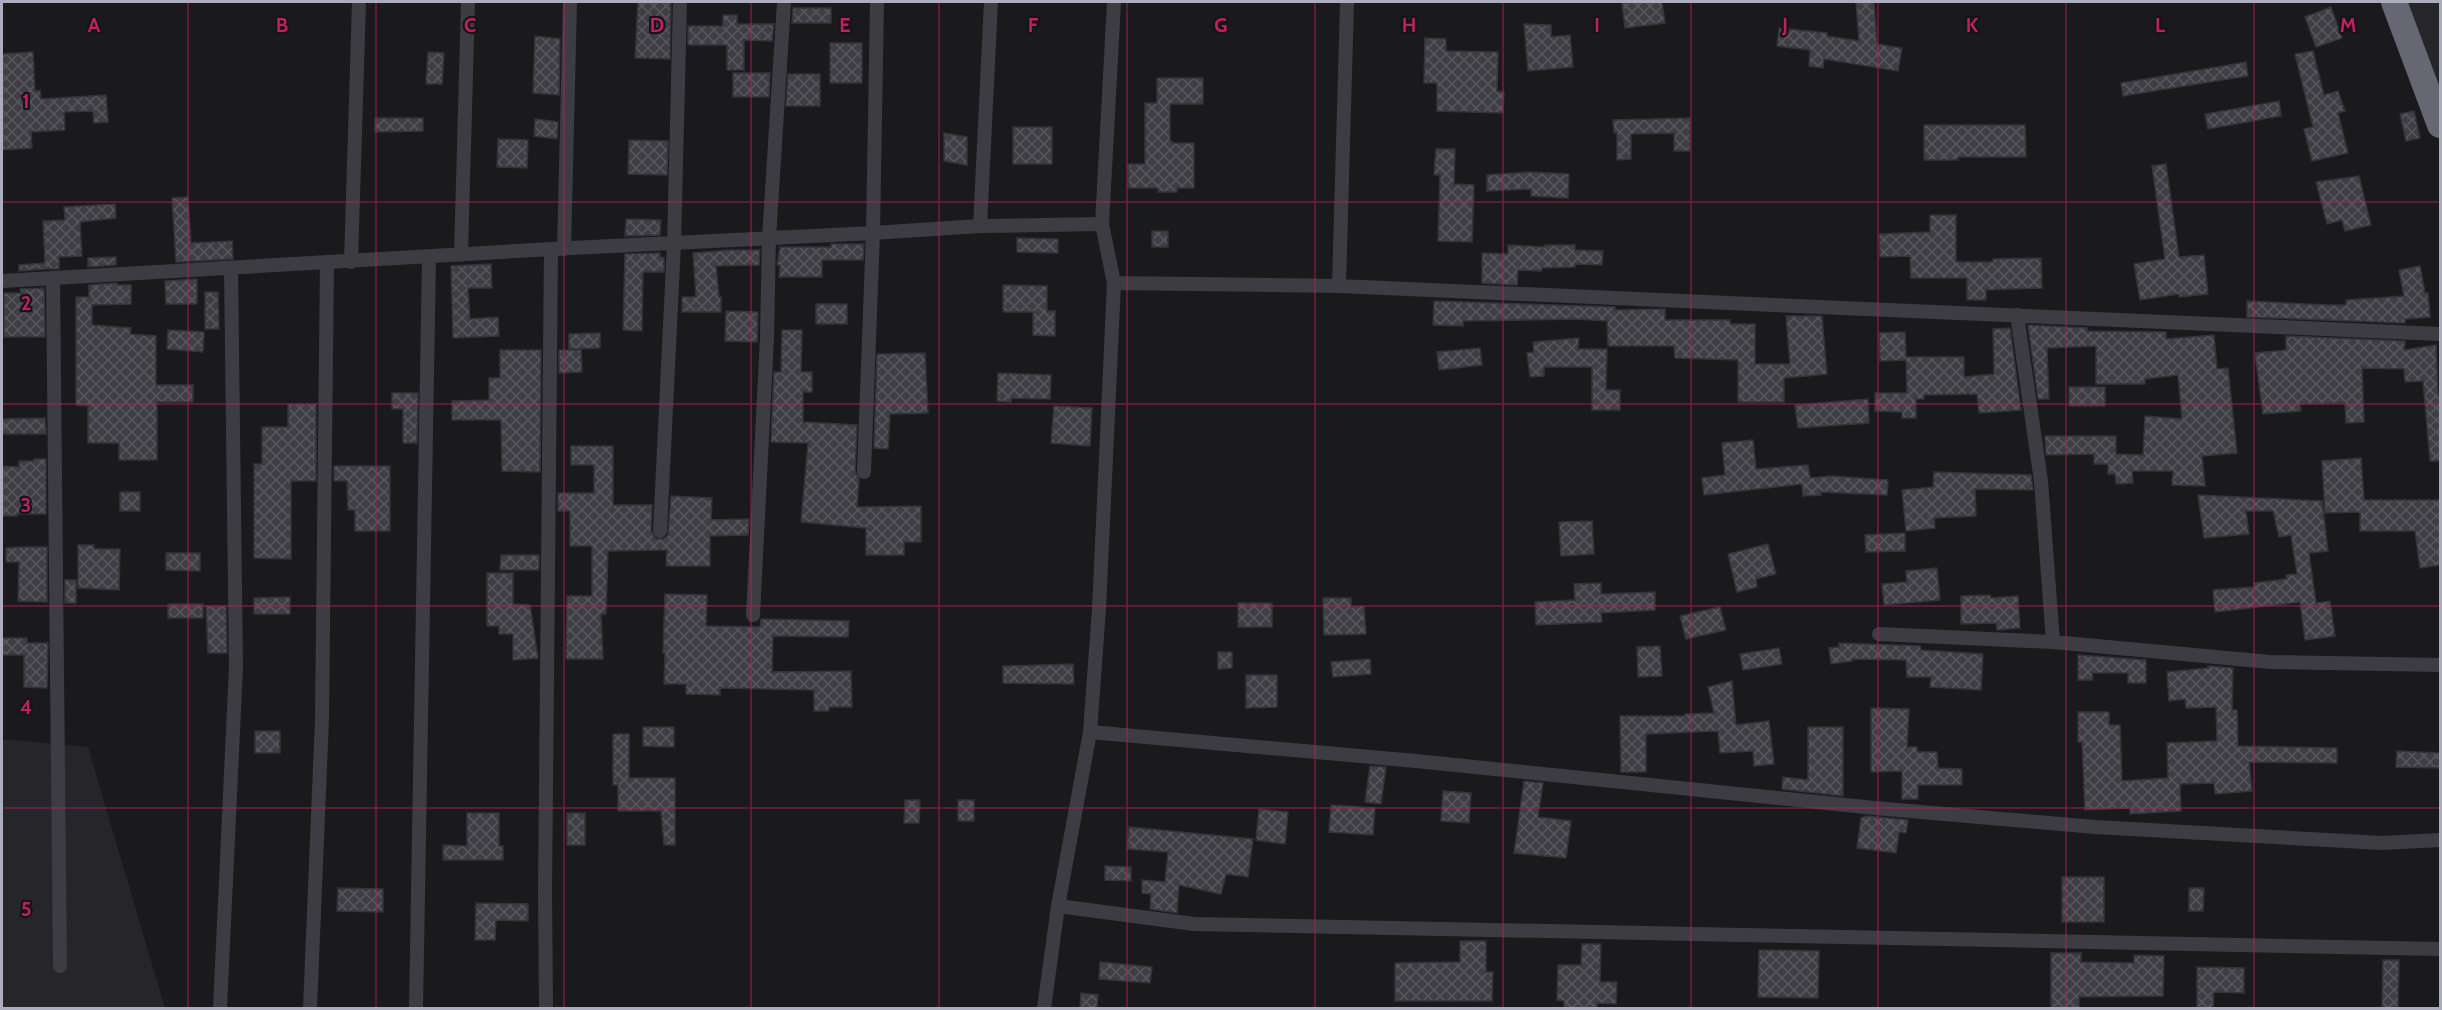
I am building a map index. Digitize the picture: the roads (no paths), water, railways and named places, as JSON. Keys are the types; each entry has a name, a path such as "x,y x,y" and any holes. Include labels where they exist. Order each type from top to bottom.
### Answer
{"highway":[{"path":"2394,2 2440,125"}],"street":[{"path":"351,262 359,2"},
{"path":"461,255 468,2"},
{"path":"546,1008 545,892 557,249 570,2"},
{"path":"660,531 674,244 680,2"},
{"path":"753,615 769,238 784,2"},
{"path":"864,472 873,233 877,2"},
{"path":"980,226 991,2"},
{"path":"1044,1008 1058,906 1090,732 1099,609 1114,282 1102,224 1114,2"},
{"path":"1339,286 1347,2"},
{"path":"2,281 980,226 1102,224"},
{"path":"416,1008 429,258"},
{"path":"310,1008 322,719 327,262"},
{"path":"220,1008 236,667 231,268"},
{"path":"53,278 60,966"},
{"path":"1114,282 1339,286 2440,334"},
{"path":"2017,315 2041,481 2053,642"},
{"path":"1879,634 2053,642 2270,662 2440,665"},
{"path":"1090,732 1416,761 1875,808 2084,826 2382,843 2440,840"},
{"path":"1058,906 1194,924 2440,949"}]}
